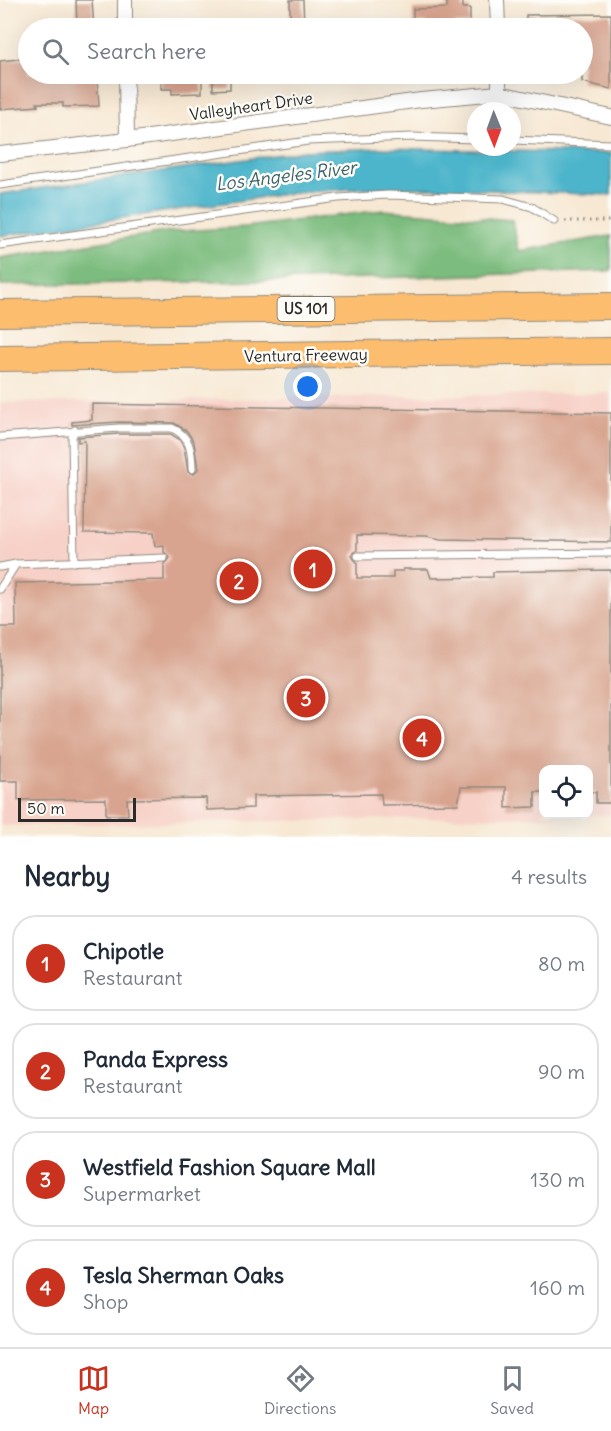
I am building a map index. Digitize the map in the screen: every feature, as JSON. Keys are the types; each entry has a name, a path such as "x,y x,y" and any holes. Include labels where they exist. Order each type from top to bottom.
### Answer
{"highway":[{"name":"US 101","path":"0,313 611,306"},
{"name":"Ventura Freeway","path":"0,358 611,351"}],"street":[{"path":"125,0 125,18"},
{"path":"497,0 498,18"},
{"path":"126,84 127,140"},
{"path":"499,84 499,93"},
{"name":"Valleyheart Drive","path":"0,154 127,140 421,100 499,93 611,117"}],"lane":[{"path":"0,185 308,141 412,137 467,139"},
{"path":"521,140 611,144"},
{"path":"0,245 326,200 388,195 503,199 532,207 554,221"},
{"path":"74,562 72,437 76,429 85,427"},
{"path":"0,437 119,428 172,428 179,431 188,441 192,455 192,469"},
{"path":"357,556 611,553"},
{"path":"0,567 16,564 164,558"},
{"path":"0,589 16,564"}],"path":[{"path":"554,221 611,221"}],"shaded area":[{"path":"611,393 611,815 593,815 593,765 539,765 539,816 0,826 0,403"}],"green space":[{"path":"383,210 512,220 519,251 611,236 611,271 268,281 0,285 0,258 165,232 245,227"}],"water":[{"name":"Los Angeles River","path":"381,148 467,150 467,156 521,156 521,151 611,153 611,195 437,188 364,188 292,193 0,236 0,194 303,151"}],"building":[{"path":"76,0 92,0 93,18 77,18"},
{"path":"290,0 303,0 304,18 290,18"},
{"path":"447,0 463,0 463,8 470,8 470,18 413,18 413,9 447,8"},
{"path":"611,14 611,89 590,84 593,84 593,18 526,18 526,15"},
{"path":"18,59 18,84 98,84 99,106 63,107 63,103 37,103 38,106 0,109 0,61"},
{"path":"161,84 202,84 202,93 172,94 172,89 161,89"},
{"path":"213,84 230,84 230,89 213,90"},
{"path":"92,404 611,413 611,542 357,535 357,550 352,555 357,562 357,578 393,578 393,571 403,571 403,569 428,569 431,578 493,577 493,572 611,570 611,803 596,803 596,792 593,792 593,765 539,765 539,792 535,792 535,807 506,808 506,787 461,787 458,804 382,805 381,794 253,796 253,808 207,810 206,798 127,799 128,815 106,815 106,799 18,800 18,781 0,781 0,627 16,627 15,583 164,580 164,564 170,558 164,552 164,545 155,546 153,533 84,532 85,441 78,442 78,437 171,434 179,439 184,447 188,472 194,474 198,469 194,442 187,431 174,423 119,422 72,425 72,422 92,420"}],"place":[{"name":"Chipotle","path":"313,569"},
{"name":"Panda Express","path":"239,581"},
{"name":"Westfield Fashion Square Mall","path":"306,698"},
{"name":"Tesla Sherman Oaks","path":"422,738"}]}
